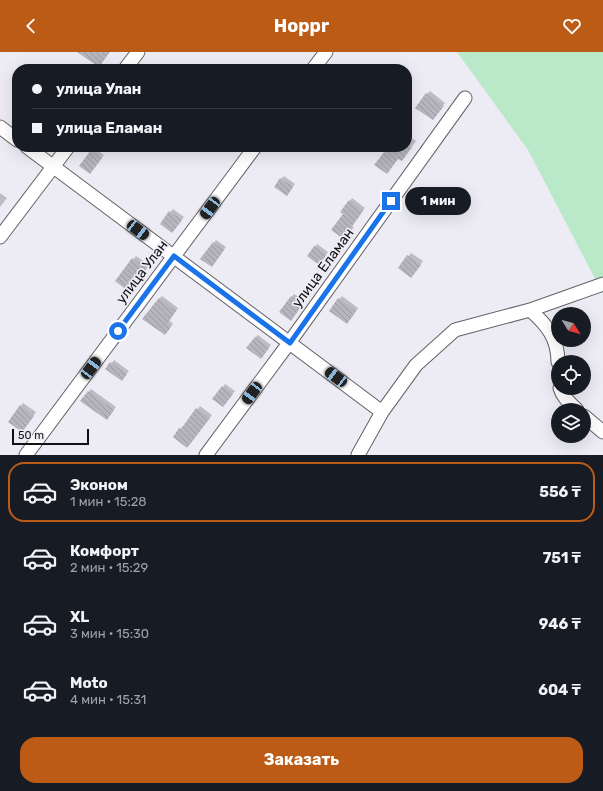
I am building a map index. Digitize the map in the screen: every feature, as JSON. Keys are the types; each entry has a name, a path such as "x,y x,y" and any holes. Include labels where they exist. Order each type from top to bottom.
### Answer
{"street":[{"path":"129,64 138,52"},
{"path":"317,64 326,52"},
{"name":"улица Еламан","path":"206,455 290,343 465,98"},
{"path":"0,127 12,136"},
{"path":"34,152 382,412"},
{"path":"0,237 64,152"},
{"name":"улица Улан","path":"26,455 251,152"},
{"path":"358,455 382,412 416,365 455,330 530,310 603,284"},
{"path":"530,310 545,323 554,338 558,355"},
{"path":"563,395 569,403"},
{"path":"591,422 603,432"}],"green space":[{"path":"457,52 603,52 603,294 528,150"}],"building":[{"path":"77,52 110,52 101,64 95,64"},
{"path":"426,93 444,106 433,120 415,108"},
{"path":"90,152 94,152 102,158 90,174 79,166"},
{"path":"384,152 408,152 402,161 398,159 387,174 374,165"},
{"path":"280,178 293,187 287,196 274,187"},
{"path":"349,200 363,211 350,229 352,230 345,240 331,230 343,214 340,212"},
{"path":"169,211 182,220 172,233 160,224"},
{"path":"213,242 224,250 212,267 200,259"},
{"path":"314,246 326,255 319,265 307,256"},
{"path":"407,255 421,265 411,278 398,268"},
{"path":"132,258 147,268 136,284 138,286 132,294 115,281"},
{"path":"291,296 303,304 291,321 279,312"},
{"path":"159,298 176,311 167,324 171,327 165,335 142,319"},
{"path":"338,298 356,311 347,324 329,311"},
{"path":"255,337 269,348 261,359 246,348"},
{"path":"110,362 127,374 122,381 105,369"},
{"path":"222,386 233,394 223,407 212,399"},
{"path":"88,391 114,410 107,420 80,401"},
{"path":"20,405 34,416 22,432 8,422"},
{"path":"196,408 210,418 187,448 173,437 179,428 181,429"}],"route":[{"path":"118,331 174,256 290,343 391,201"}]}
